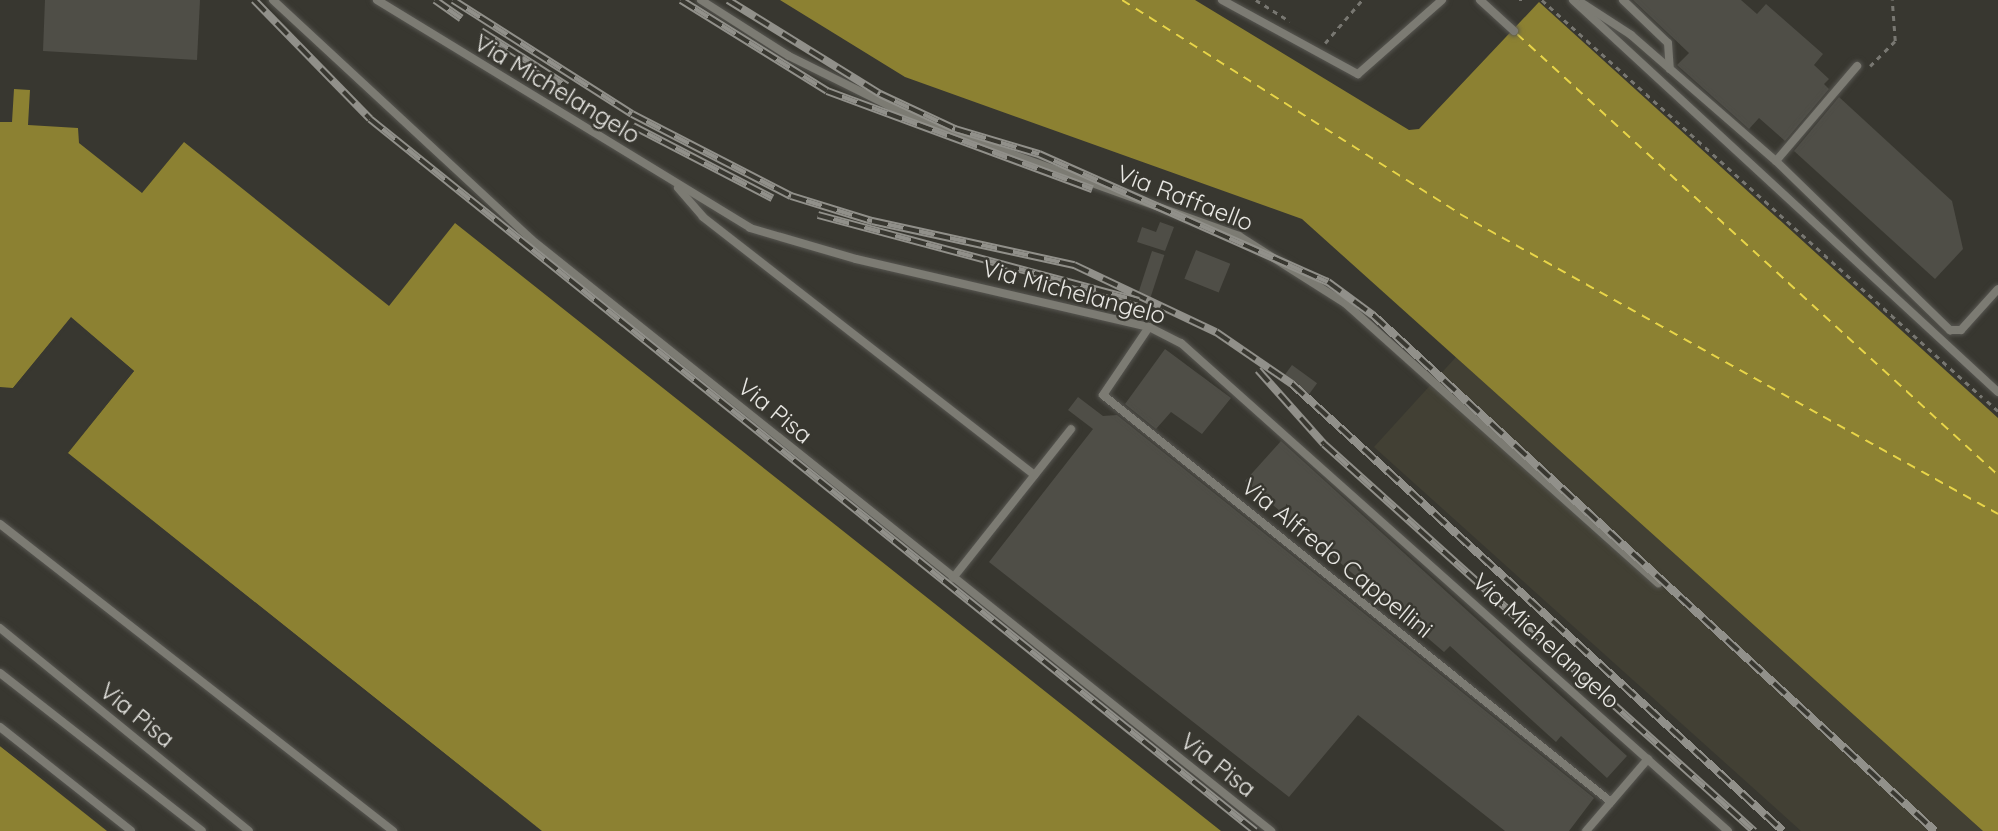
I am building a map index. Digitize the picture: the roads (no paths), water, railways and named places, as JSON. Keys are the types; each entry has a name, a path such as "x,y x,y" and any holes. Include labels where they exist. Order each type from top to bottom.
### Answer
{"lane":[{"name":"Via Pisa","path":"273,0 531,239 1270,831"},
{"name":"Via Michelangelo","path":"377,0 750,228 856,259 1149,327 1205,360 1728,831"},
{"name":"Via Raffaello","path":"701,0 789,56 920,121 1239,236 1346,304 1658,583"},
{"path":"1222,0 1358,74 1442,0"},
{"path":"1480,0 1514,31"},
{"path":"1575,0 1670,69 1776,161 1951,330 1961,330 1998,289"},
{"path":"1575,0 1998,392"},
{"path":"1623,0 1668,43 1670,69"},
{"path":"1776,161 1857,66"},
{"path":"674,183 703,217 1035,475"},
{"name":"Via Alfredo Cappellini","path":"1149,327 1103,395 1611,802"},
{"path":"953,578 1072,429"},
{"path":"0,524 393,831"},
{"name":"Via Pisa","path":"0,628 249,831"},
{"name":"Via Pisa","path":"0,673 202,831"},
{"path":"0,727 131,831"},
{"path":"1586,831 1648,759"}],"railway":[{"path":"254,0 370,119 1255,831"},
{"path":"435,0 461,18"},
{"path":"453,0 632,114 791,196 872,221 1074,265 1216,332 1292,384 1783,831"},
{"path":"681,0 827,91 1092,189"},
{"path":"728,0 880,94 955,129 1039,154 1328,282 1373,315 1935,831"},
{"path":"481,31 567,86"},
{"path":"633,126 772,198"},
{"path":"818,215 1139,301"},
{"path":"1258,370 1324,444 1754,831"}]}
